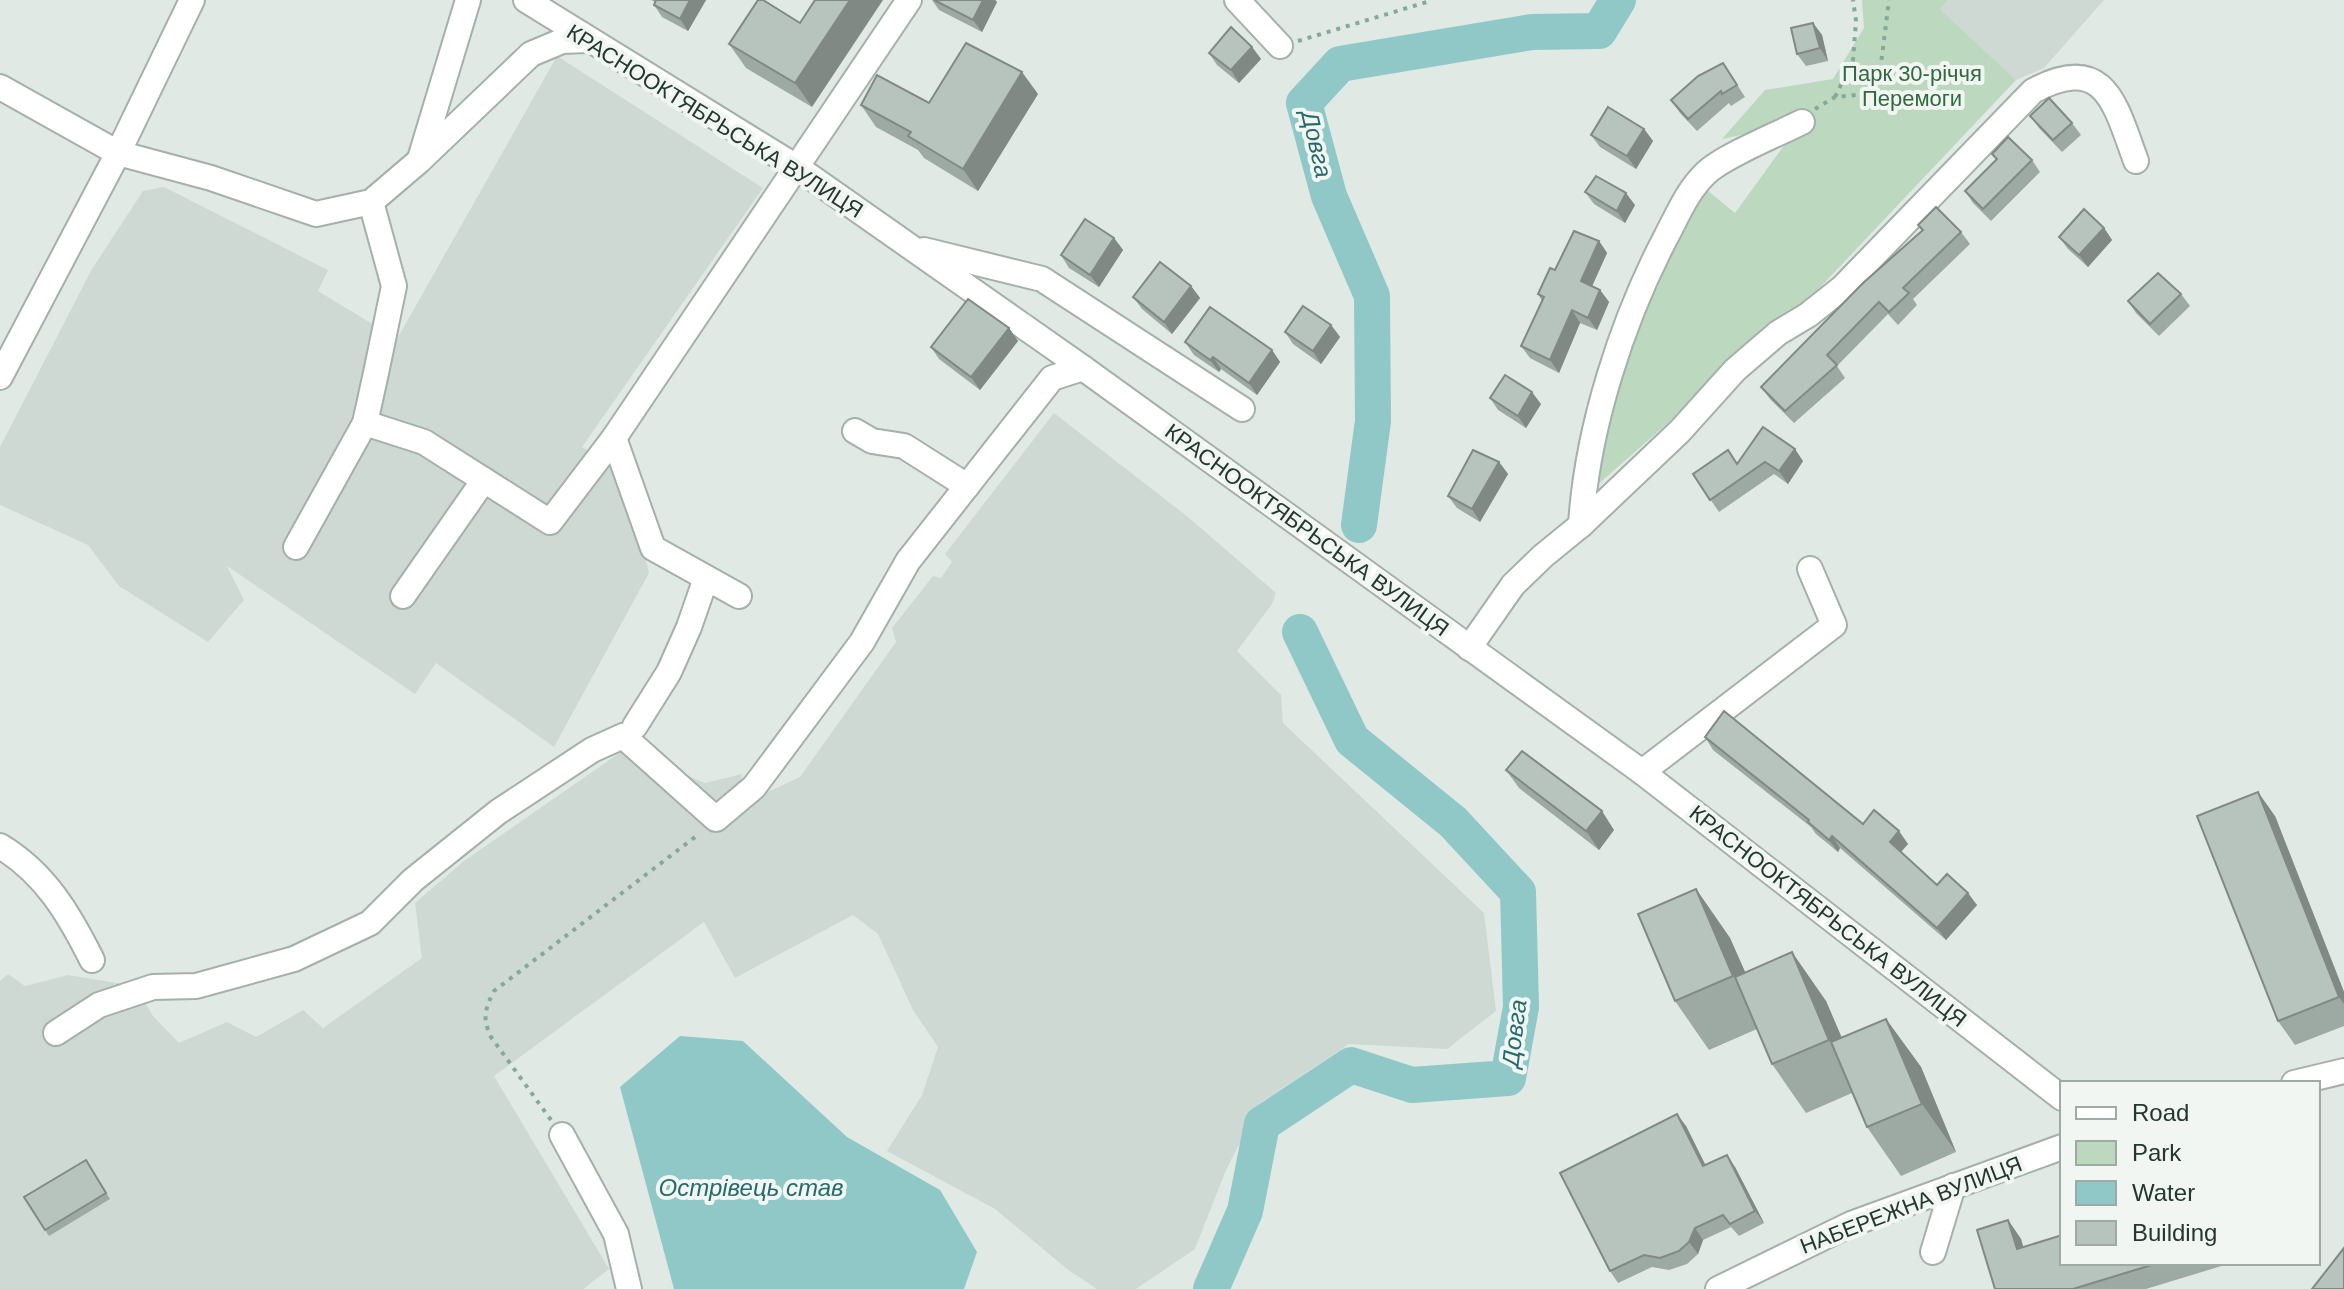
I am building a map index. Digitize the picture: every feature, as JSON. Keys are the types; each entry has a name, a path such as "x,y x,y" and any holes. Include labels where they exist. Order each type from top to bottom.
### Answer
{"street":[{"path":"0,377 118,153 192,0"},
{"path":"419,161 468,0"},
{"name":"КРАСНООКТЯБРЬСЬКА ВУЛИЦЯ","path":"526,0 798,168 1083,368 1642,772 2060,1096"},
{"path":"365,423 424,442 550,522 614,438 909,0"},
{"path":"1237,0 1280,46"},
{"path":"0,87 118,153 211,178 316,214 371,202 419,161 531,54 562,41 588,40"},
{"path":"1469,648 1513,585 1680,431 1735,370 1778,333 1808,315 1842,288 2033,91 2054,79 2080,76 2100,85 2115,104 2136,161"},
{"path":"1581,525 1593,437 1611,375 1646,274 1685,199 1706,172 1802,122"},
{"path":"296,547 365,423 394,286 371,202"},
{"path":"910,247 1042,279 1242,409"},
{"path":"56,1033 99,1005 153,987 196,986 294,959 370,923 413,880 498,812 592,750 623,736 716,819 754,787 862,642 908,561 1052,378 1083,368"},
{"path":"855,431 872,441 904,446 967,486"},
{"path":"614,438 653,548 739,596"},
{"path":"403,596 484,480"},
{"path":"1642,772 1834,625 1810,569"},
{"path":"635,726 669,672 706,578"},
{"path":"0,846 24,861 68,912 92,960"},
{"path":"2302,1081 2344,1071"},
{"path":"562,1135 616,1234 629,1289"},
{"name":"НАБЕРЕЖНА ВУЛИЦЯ","path":"1718,1289 1758,1280 1851,1224 2060,1148"},
{"path":"1933,1252 1953,1186"}],"path":[{"path":"1835,97 1853,60 1856,21 1853,0"},
{"path":"1802,122 1815,109 1835,97 1856,95 1873,83 1881,64 1889,0"},
{"path":"1280,46 1427,2"},
{"path":"562,1135 491,1037 485,1024 484,1009 494,991 716,819"}],"shaded area":[{"path":"1948,0 2104,0 2044,68 2016,80 1940,9"},
{"path":"557,56 763,188 582,447 624,474 649,573 554,747 436,663 415,694 227,566 244,600 208,642 119,586 88,545 0,505 0,447 92,269 143,191 164,187 328,270 318,291 397,339"},
{"path":"1054,413 1188,517 1276,593 1272,604 1237,651 1281,695 1283,723 1484,913 1496,1011 1447,1049 1349,1044 1260,1103 1226,1170 1195,1249 1136,1289 1097,1289 1067,1269 995,1209 887,1151 922,1095 938,1047 913,1010 878,934 853,915 735,978 704,922 494,1076 609,1269 583,1289 0,1289 0,981 8,974 25,986 68,975 135,986 153,1016 179,1043 227,1022 256,1037 303,1010 323,1028 422,958 415,903 464,861 628,747 705,783 742,774 738,806 800,777 896,642 892,628 933,576 941,578 952,562 945,554"}],"green space":[{"name":"Парк 30-річчя Перемоги","path":"1862,0 1948,0 1940,9 2016,80 1810,298 1587,494 1627,343 1702,186 1735,213 1801,122 1722,139 1765,90 1833,79 1864,28"}],"water":[{"name":"Острівець став","path":"680,1036 743,1041 847,1137 940,1190 977,1252 964,1289 674,1289 620,1087"}],"building":[{"path":"656,0 690,0 680,19 654,5"},
{"path":"758,0 763,0 800,23 815,0 850,0 795,83 729,44"},
{"path":"934,0 983,0 973,20"},
{"path":"1813,23 1820,48 1797,54 1791,28"},
{"path":"1231,27 1252,47 1231,70 1209,53"},
{"path":"966,43 1022,72 963,169 908,136 911,132 861,105 877,75 929,103"},
{"path":"1723,63 1737,85 1722,94 1721,91 1688,119 1671,100 1698,76"},
{"path":"2049,98 2072,123 2053,140 2030,116"},
{"path":"1608,107 1644,129 1627,156 1591,135"},
{"path":"2008,137 2032,160 1983,209 1965,191 1997,159 1992,154"},
{"path":"1596,176 1626,193 1617,211 1585,192"},
{"path":"1936,207 1961,232 1903,288 1909,293 1889,312 1879,302 1827,355 1837,365 1785,411 1761,387 1863,283 1923,230 1918,225"},
{"path":"2084,209 2104,228 2079,255 2059,237"},
{"path":"1085,219 1114,238 1090,275 1061,255"},
{"path":"1574,231 1599,241 1581,281 1600,290 1588,318 1572,310 1550,360 1521,346 1544,297 1538,294 1550,268 1555,270"},
{"path":"1160,262 1191,286 1164,322 1133,297"},
{"path":"2158,273 2181,294 2150,324 2128,301"},
{"path":"968,299 1009,328 971,377 931,347"},
{"path":"1303,306 1331,325 1313,351 1285,332"},
{"path":"1210,307 1272,350 1249,383 1213,357 1210,360 1185,342"},
{"path":"1505,375 1532,392 1518,416 1490,398"},
{"path":"1763,427 1795,449 1779,471 1765,462 1710,500 1693,474 1728,450 1737,464"},
{"path":"1473,450 1499,462 1472,509 1448,496"},
{"path":"1724,711 1863,824 1874,810 1899,831 1890,842 1937,885 1947,874 1968,893 1937,928 1832,836 1829,840 1809,820 1705,737"},
{"path":"1522,751 1602,811 1586,831 1506,770"},
{"path":"2258,792 2339,997 2278,1021 2197,816"},
{"path":"1696,889 1733,976 1675,1001 1638,914"},
{"path":"1792,952 1829,1040 1772,1064 1735,977"},
{"path":"1886,1019 1922,1104 1867,1127 1831,1042"},
{"path":"1677,1114 1703,1166 1727,1155 1755,1211 1730,1224 1723,1215 1695,1228 1689,1242 1679,1251 1660,1258 1644,1255 1610,1271 1560,1173"},
{"path":"86,1160 106,1193 45,1230 24,1197"},
{"path":"2008,1220 2017,1249 2060,1236 2060,1265 2151,1265 2073,1289 1995,1289 1977,1230"},
{"path":"2344,1248 2344,1289 2312,1289"}],"waterway":[{"name":"Довга","path":"1359,525 1373,421 1372,296 1329,196 1304,103 1340,64 1532,32 1599,31 1618,0"},
{"name":"Довга","path":"1211,1289 1245,1211 1262,1124 1351,1065 1412,1085 1508,1078 1521,1007 1518,892 1453,822 1352,740 1300,632"}]}
